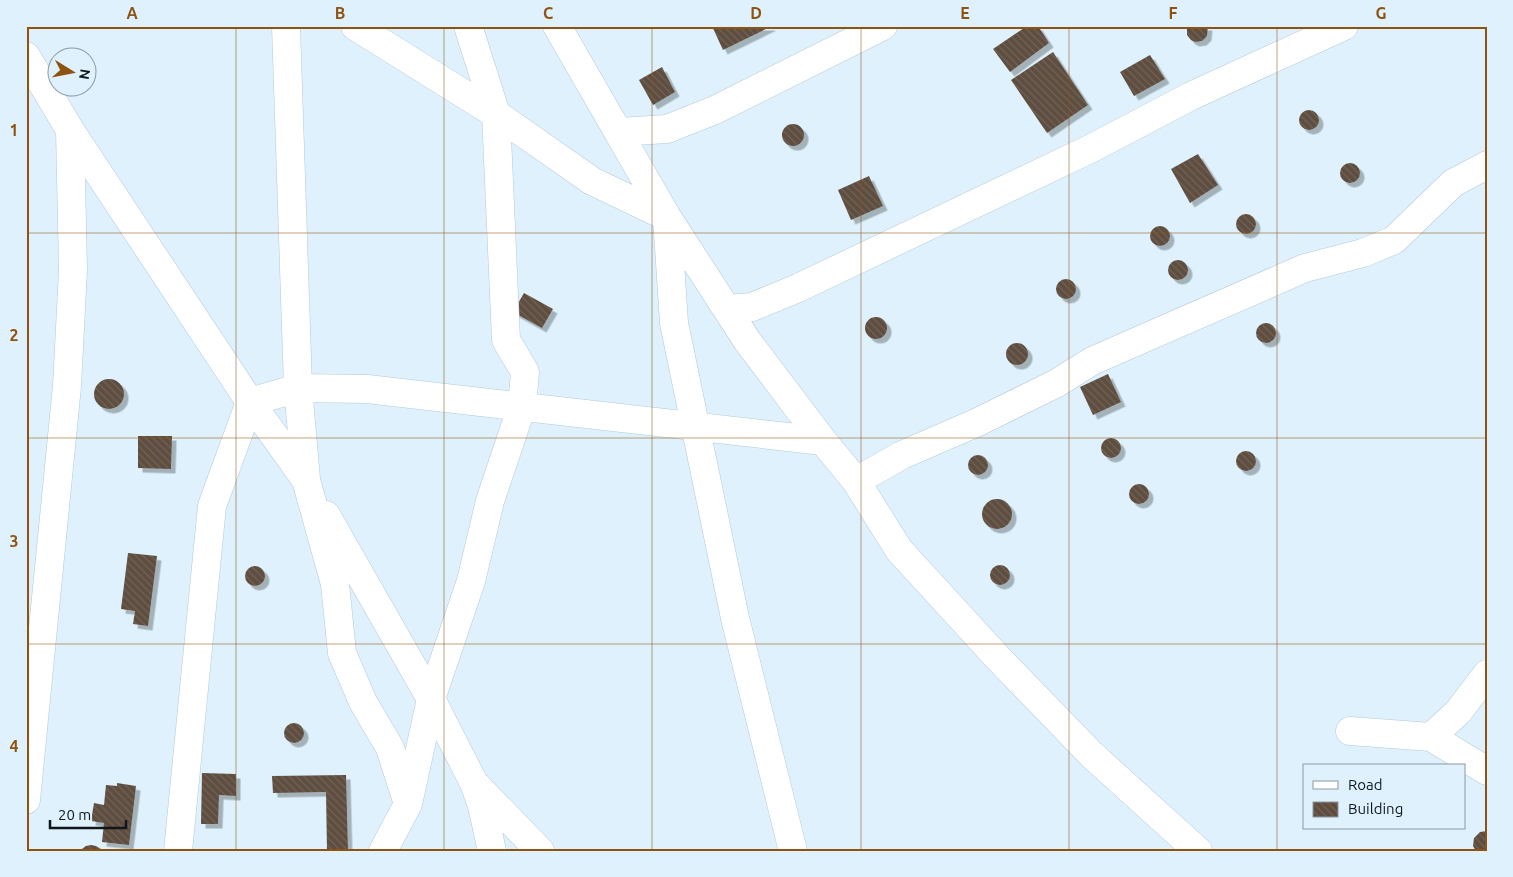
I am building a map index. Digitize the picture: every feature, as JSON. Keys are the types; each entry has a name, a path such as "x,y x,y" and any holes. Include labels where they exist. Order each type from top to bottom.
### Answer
{"street":[{"path":"286,26 298,388 306,480 335,584 342,653 363,702 390,748 408,804"},
{"path":"355,26 496,114 592,181 667,217"},
{"path":"384,851 408,804 432,699 471,581 490,501 522,406 525,372 506,340 496,114 468,26"},
{"path":"557,26 667,217 727,310 748,342 823,441 856,481 899,550 998,658 1092,755 1198,851"},
{"path":"618,132 667,129 715,110 883,26"},
{"path":"727,310 752,307 798,288 1092,148 1191,96 1344,26"},
{"path":"26,56 70,130 250,402 306,480 432,699 474,783 482,806 492,851"},
{"path":"26,800 67,386 73,270 70,130"},
{"path":"856,481 902,455 978,422 1057,383 1092,361 1305,268 1363,253 1394,240 1454,183 1487,165"},
{"path":"667,217 674,323 735,618 794,851"},
{"path":"250,402 298,388 368,388 823,441"},
{"path":"178,851 212,506 250,402"},
{"path":"1431,737 1458,712 1487,674"},
{"path":"1350,731 1431,737 1487,771"},
{"path":"474,783 540,851"}],"building":[{"path":"712,26 772,26 723,50"},
{"path":"1027,26 1038,26 1049,43 1010,72 993,49"},
{"path":"1187,26 1208,26 1207,36 1202,41 1195,42 1191,40 1187,35"},
{"path":"1053,52 1088,105 1047,133 1011,80"},
{"path":"1150,55 1165,79 1134,96 1120,72"},
{"path":"662,67 675,92 653,105 639,80"},
{"path":"1305,110 1313,110 1319,116 1319,124 1313,130 1305,130 1299,124 1299,116"},
{"path":"793,124 803,131 804,135 797,145 793,146 783,139 782,135 789,125"},
{"path":"1198,154 1218,185 1190,203 1171,169"},
{"path":"1346,163 1354,163 1360,169 1360,177 1354,183 1346,183 1340,177 1340,169"},
{"path":"869,176 883,206 851,220 838,190"},
{"path":"1242,214 1250,214 1256,220 1256,228 1250,234 1242,234 1236,228 1236,220"},
{"path":"1156,226 1164,226 1170,232 1170,240 1164,246 1156,246 1150,240 1150,232"},
{"path":"1174,260 1182,260 1188,266 1188,274 1182,280 1174,280 1168,274 1168,266"},
{"path":"1062,279 1070,279 1076,285 1076,293 1070,299 1062,299 1056,293 1056,285"},
{"path":"524,293 553,309 542,328 513,312"},
{"path":"876,317 884,320 887,328 884,336 876,339 868,336 865,328 868,320"},
{"path":"1262,323 1270,323 1276,329 1276,337 1270,343 1262,343 1256,337 1256,329"},
{"path":"1017,343 1027,350 1028,354 1021,364 1017,365 1007,358 1006,354 1013,344"},
{"path":"1108,374 1121,402 1093,415 1080,387"},
{"path":"109,379 115,380 123,388 123,400 115,408 109,409 103,408 95,400 94,394 95,388 103,380"},
{"path":"138,436 172,436 171,469 138,468"},
{"path":"1107,438 1115,438 1121,444 1121,452 1115,458 1107,458 1101,452 1101,444"},
{"path":"1242,451 1250,451 1256,457 1256,465 1250,471 1242,471 1236,465 1236,457"},
{"path":"974,455 982,455 988,461 988,469 982,475 974,475 968,469 968,461"},
{"path":"1135,484 1143,484 1149,490 1149,498 1143,504 1135,504 1129,498 1129,490"},
{"path":"997,499 1008,503 1012,514 1008,525 997,529 986,525 982,514 986,503"},
{"path":"128,553 157,556 148,626 133,624 135,611 121,609"},
{"path":"996,565 1004,565 1010,571 1010,579 1004,585 996,585 990,579 990,571"},
{"path":"251,566 259,566 265,572 265,580 259,586 251,586 245,580 245,572"},
{"path":"290,723 298,723 304,729 304,737 298,743 290,743 284,737 284,729"},
{"path":"202,773 236,774 236,796 219,795 218,824 201,824"},
{"path":"346,775 348,851 327,851 326,792 273,793 272,776"},
{"path":"117,783 136,786 129,845 102,842 104,823 91,821 94,803 104,805 106,785 117,786"},
{"path":"1487,831 1487,851 1476,851 1473,846 1474,838 1480,832"},
{"path":"91,845 96,846 104,851 79,851"}]}
